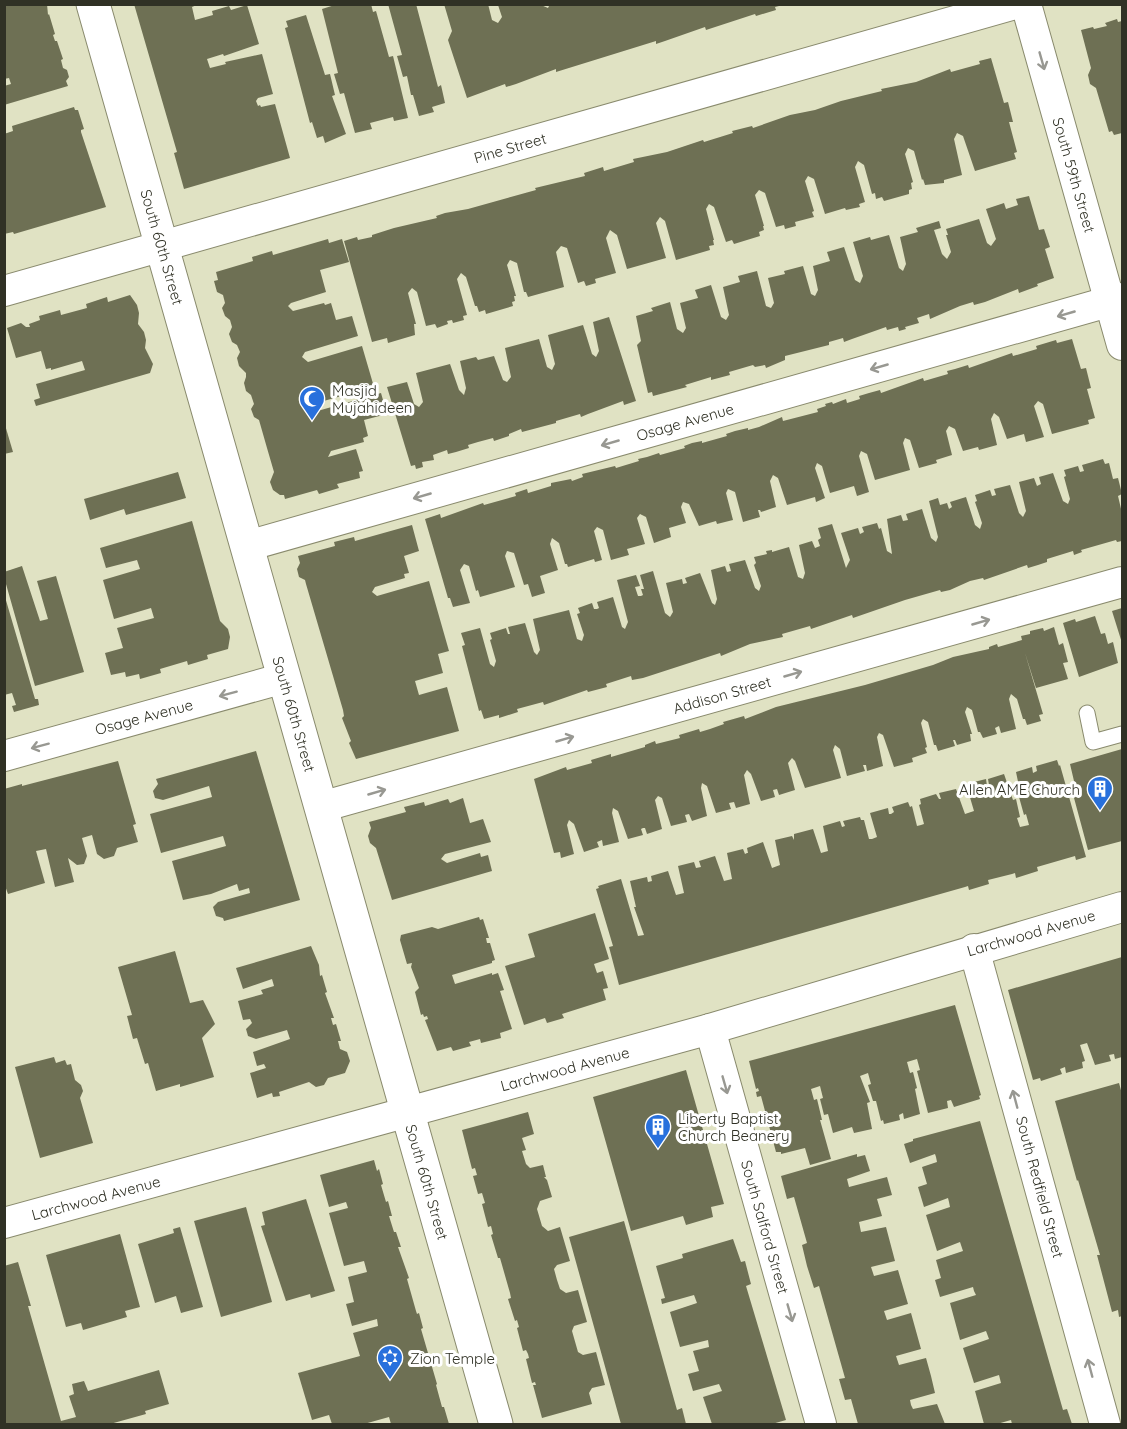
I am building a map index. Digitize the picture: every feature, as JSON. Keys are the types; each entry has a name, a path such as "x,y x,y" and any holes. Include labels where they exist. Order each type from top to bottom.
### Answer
{"street":[{"name":"South 60th Street","path":"93,4 496,1425"},
{"name":"Pine Street","path":"4,291 1015,4"},
{"name":"South 59th Street","path":"1026,4 1116,300 1122,345"},
{"name":"Osage Avenue","path":"247,546 1116,300"},
{"name":"Addison Street","path":"321,807 1122,582"},
{"name":"Osage Avenue","path":"4,756 284,678"},
{"name":"Larchwood Avenue","path":"4,1223 710,1029 1122,907"},
{"name":"South Redfield Street","path":"974,950 1106,1425"},
{"name":"South Salford Street","path":"710,1029 821,1425"}],"lane":[{"path":"1087,713 1093,742 1122,734"}],"building":[{"path":"4,4 47,4 48,15 55,34 53,35 63,59 61,60 63,68 67,70 69,77 66,81 68,86 4,105 4,86 11,84 9,78 4,79"},
{"path":"134,4 199,4 192,7 195,20 213,15 212,11 229,6 231,10 247,5 259,44 224,56 223,54 207,59 210,68 226,64 225,62 262,54 273,94 258,98 256,101 261,107 275,104 290,158 184,189 174,153 177,152"},
{"path":"338,4 371,4 373,12 376,11 389,57 393,56 408,118 394,121 393,117 370,123 372,129 355,133 344,93 340,94 334,74 338,73 322,9"},
{"path":"388,4 416,4 438,87 441,85 445,103 432,107 434,112 419,116 407,76 403,77 397,56 402,55"},
{"path":"444,4 488,4 492,20 498,23 502,17 498,5 541,5 548,8 550,4 783,5 775,7 776,10 756,16 755,14 706,30 705,27 656,44 656,41 556,72 556,69 516,84 506,87 505,84 467,98 448,40 452,31"},
{"path":"306,15 325,75 330,74 335,95 332,96 346,134 325,143 323,136 317,138 312,122 310,123 285,28 288,27 286,21"},
{"path":"1117,19 1118,22 1122,21 1122,133 1114,135 1112,131 1109,132 1096,88 1090,84 1088,75 1091,68 1081,30 1107,26 1105,23"},
{"path":"991,58 1004,103 1008,102 1013,122 1009,122 1017,152 1014,153 1016,159 975,171 963,136 957,133 954,139 962,175 944,180 944,183 925,185 914,151 908,148 905,154 913,182 909,194 884,201 882,197 876,199 875,193 872,194 864,165 858,161 855,167 865,202 859,204 860,207 846,210 845,208 825,214 814,179 808,176 805,181 814,217 795,222 796,226 785,229 784,225 776,227 765,193 759,190 755,195 764,230 759,232 760,236 734,244 732,240 726,242 714,207 709,204 706,209 714,245 709,246 710,250 676,260 665,221 660,217 656,223 666,258 627,269 617,235 610,230 606,238 616,273 595,279 596,283 586,286 584,281 578,283 567,248 561,246 556,252 564,287 528,297 524,292 517,263 510,260 507,265 516,296 514,296 515,301 512,302 513,306 486,314 485,310 479,312 475,306 466,277 461,273 457,279 467,315 463,316 464,320 453,323 452,320 447,321 448,324 437,328 435,324 426,326 417,292 412,288 408,293 416,324 414,324 415,335 388,343 387,338 372,342 344,241 357,237 358,240 372,237 372,235 394,228 437,218 436,216 445,213 468,209 536,190 535,188 585,176 584,173 603,167 604,171 634,162 633,159 667,152 703,140 704,142 733,133 732,131 752,126 753,128 790,115 882,91 881,89 916,82 950,69 951,72 980,64 979,61"},
{"path":"74,107 78,110 84,129 81,132 106,207 14,234 13,232 4,234 4,207 6,207 4,201 4,134 13,131 12,126"},
{"path":"1029,196 1039,230 1044,229 1050,247 1045,249 1054,278 1019,293 1018,289 985,302 974,305 973,302 930,319 929,314 917,318 919,323 899,331 898,327 887,330 886,327 844,342 843,338 829,342 829,345 785,356 785,360 766,368 765,365 755,367 753,365 729,372 730,375 711,380 711,377 685,385 687,387 653,396 652,392 648,393 637,345 641,341 636,316 653,311 651,308 670,302 677,329 683,333 686,328 680,303 698,298 695,290 711,285 721,317 726,320 729,315 723,287 740,282 738,276 757,271 766,306 771,308 774,303 768,278 803,266 811,294 815,296 818,290 813,266 830,261 827,252 844,247 855,280 860,283 863,276 853,242 870,237 871,240 889,235 899,268 903,271 906,264 900,237 918,232 916,228 939,221 941,228 934,230 942,254 947,259 951,252 946,229 979,219 987,243 991,246 996,239 986,209 1004,203 1006,209 1018,205 1016,199"},
{"path":"328,239 329,243 342,239 349,262 320,270 326,292 288,306 293,311 331,303 336,320 352,316 358,336 305,352 302,357 308,362 362,346 374,387 320,402 316,407 321,410 381,393 387,414 364,420 368,436 363,438 364,442 331,451 328,457 356,449 363,471 359,472 360,478 337,484 339,488 319,494 317,490 285,499 284,495 273,490 270,482 274,472 259,420 254,417 251,409 254,404 251,395 246,391 244,383 246,373 239,366 237,358 240,352 229,334 232,327 222,308 225,303 223,295 217,292 214,281 218,280 216,272 253,261 252,257 272,251 273,255"},
{"path":"130,295 137,305 138,324 144,332 145,348 153,364 150,373 36,406 34,400 40,398 36,384 85,370 82,361 51,370 51,368 46,369 41,351 16,358 7,328 21,323 30,327 29,324 40,320 39,316 60,310 61,315 87,308 86,304 107,297 108,302"},
{"path":"609,317 636,401 624,405 623,401 581,417 580,414 522,432 521,429 494,441 493,438 468,445 469,448 456,452 448,454 447,450 433,455 434,460 422,462 423,467 416,469 415,465 411,466 387,387 407,382 414,404 419,407 423,402 416,373 450,364 459,390 464,395 466,388 460,361 494,356 503,380 507,382 511,377 505,348 539,339 547,367 552,370 555,364 548,335 583,325 592,354 596,357 599,351 593,322"},
{"path":"1072,339 1081,369 1086,368 1091,388 1087,389 1095,418 1088,420 1089,424 1052,434 1043,404 1038,401 1034,406 1044,437 1026,442 1024,434 1007,439 999,417 994,413 991,419 997,445 963,451 955,429 949,426 946,431 952,455 936,460 937,463 919,468 910,440 905,438 903,443 910,470 875,480 867,454 861,451 859,456 869,492 857,496 854,486 830,493 822,466 817,463 815,468 825,498 816,502 815,497 787,505 778,478 773,475 770,481 776,507 761,512 758,510 760,517 743,522 735,492 728,489 726,493 733,520 717,524 716,521 699,526 689,504 683,502 681,507 686,523 669,528 671,537 654,543 646,517 640,514 637,518 645,544 627,549 629,555 611,560 603,530 597,527 594,531 602,560 595,562 594,559 568,567 559,543 552,538 550,544 558,570 540,576 545,593 532,597 528,584 524,585 514,553 507,551 505,556 515,587 480,597 469,566 464,564 460,570 470,603 453,607 448,598 425,519 440,514 441,518 483,503 484,505 516,496 515,493 527,489 528,493 551,486 551,483 571,479 572,481 583,477 582,474 615,466 616,468 639,461 638,459 685,448 684,446 692,443 702,441 702,443 727,436 726,434 735,431 759,427 782,417 783,421 818,412 817,409 832,402 833,404 846,399 847,403 869,393 880,390 881,393 923,378 924,381 948,374 947,371 968,365 969,368 1012,353 1013,356 1037,349 1036,346 1056,340 1057,343"},
{"path":"4,426 13,452 4,454"},
{"path":"1103,459 1105,464 1109,463 1113,479 1118,478 1122,494 1118,496 1122,513 1122,541 1117,542 1116,540 1081,550 1082,552 1074,555 1073,551 1047,559 1047,562 1038,565 1028,568 1027,565 984,580 983,578 970,581 950,590 941,592 940,590 905,600 853,618 852,615 811,629 810,626 782,634 783,637 750,644 721,656 720,653 643,678 632,680 631,676 606,684 607,687 588,692 587,690 544,705 543,702 517,709 518,712 499,718 499,715 484,719 481,710 479,711 462,646 465,645 461,633 480,628 490,664 494,667 496,661 490,633 506,628 510,634 508,627 525,623 537,655 540,650 533,619 569,610 577,639 582,641 584,635 577,614 580,613 578,608 592,603 594,609 597,609 599,608 597,602 613,597 622,627 625,629 628,622 617,580 636,575 640,586 635,587 638,596 641,596 643,595 641,589 644,589 640,575 653,571 665,613 670,617 673,612 666,583 682,579 683,584 687,583 685,578 700,573 712,603 715,605 717,599 711,570 725,566 727,572 731,571 729,564 745,560 755,588 759,591 761,586 754,565 756,563 754,557 767,554 766,551 772,550 772,552 789,547 798,577 803,579 805,573 799,545 812,541 815,548 820,546 818,540 821,538 818,528 832,524 846,568 850,560 841,533 858,528 860,534 864,532 862,527 877,523 879,529 881,528 887,551 892,554 887,519 901,515 903,521 908,520 906,514 922,509 931,538 936,542 938,537 929,501 938,498 940,505 947,503 949,509 952,507 950,502 966,497 975,525 980,529 982,523 975,495 990,490 992,496 996,495 994,489 1010,485 1019,513 1023,517 1026,511 1019,482 1034,478 1037,486 1041,484 1039,477 1053,473 1063,501 1068,504 1070,499 1064,470 1078,466 1080,472 1084,471 1082,465"},
{"path":"178,472 186,498 126,515 124,509 90,520 84,499"},
{"path":"192,521 220,621 228,629 230,637 228,649 207,655 208,659 188,665 187,661 160,669 161,673 140,679 139,674 126,677 125,672 111,675 105,653 123,648 117,628 154,618 151,608 114,619 103,580 140,569 137,560 106,568 100,548"},
{"path":"412,525 419,551 404,556 409,573 404,574 405,578 375,587 372,592 377,596 429,581 449,651 438,654 443,673 415,681 419,695 447,687 459,731 356,759 349,743 351,741 342,718 343,710 305,580 299,577 298,556 335,546 334,542 354,537 355,541"},
{"path":"22,566 40,621 48,619 37,581 56,576 84,672 35,686 4,577 4,572"},
{"path":"5,597 35,699 38,699 39,705 14,712 12,706 16,705 12,693 4,695"},
{"path":"1122,608 1122,643 1112,611"},
{"path":"1095,616 1101,634 1105,633 1108,644 1113,642 1118,663 1079,677 1063,623 1075,619 1076,622"},
{"path":"1054,627 1059,645 1063,643 1068,662 1063,663 1068,679 1036,688 1025,653 1043,714 1039,715 1041,721 1027,725 1017,699 1011,694 1009,699 1016,729 1001,733 999,726 995,728 997,734 983,738 978,732 972,710 967,707 965,712 972,734 970,734 971,741 957,745 953,740 955,746 938,751 934,745 928,722 923,719 921,723 927,753 912,758 913,762 894,767 883,735 879,733 877,737 883,766 867,771 866,765 863,765 865,771 847,776 840,749 835,745 833,750 841,778 805,788 792,758 788,763 795,790 779,795 777,789 773,790 775,797 761,801 751,774 747,770 744,775 750,804 736,808 734,802 729,803 731,809 716,813 707,786 702,783 707,816 692,821 689,814 685,815 687,822 671,826 662,798 658,796 655,800 662,829 647,834 643,828 641,829 643,835 628,839 618,811 613,808 612,813 619,842 603,846 602,840 597,842 599,847 584,852 574,824 569,820 567,825 574,854 561,858 560,852 554,853 534,779 566,767 567,770 592,763 591,760 611,754 611,757 645,747 655,741 656,744 680,738 679,735 699,729 700,732 724,724 723,722 744,716 745,719 776,707 865,685 953,657 989,649 997,644 998,647 1022,640 1021,636 1030,634 1030,631 1043,628 1044,631"},
{"name":"Allen AME Church","path":"1122,749 1122,841 1088,850 1070,783 1074,781 1070,764"},
{"path":"256,751 300,900 224,921 223,918 216,916 213,907 218,902 250,893 249,888 239,891 237,884 211,894 183,900 172,861 226,846 223,836 161,853 150,814 212,797 209,786 163,800 155,798 153,791 158,784 156,779"},
{"path":"1057,760 1086,857 1076,860 1075,856 1037,867 1038,871 1016,878 1015,873 988,880 989,884 969,890 968,886 619,985 609,947 613,946 596,889 599,888 598,886 621,879 638,936 644,935 634,907 636,907 630,881 647,877 648,882 652,881 651,876 668,871 676,895 684,893 678,866 694,862 696,868 701,867 699,861 715,856 724,881 732,879 727,853 743,849 745,854 748,853 747,848 763,842 772,868 780,865 775,840 792,836 794,840 794,834 813,829 821,853 828,851 823,826 840,821 842,827 845,826 843,821 860,817 864,820 869,839 872,839 877,837 870,813 888,808 891,814 894,812 892,807 908,802 910,807 912,806 917,826 921,825 924,824 919,805 921,804 920,799 936,794 941,799 939,793 956,789 965,814 974,811 966,784 986,779 987,786 989,785 988,779 1004,774 1013,800 1016,799 1020,827 1029,825 1019,797 1021,796 1016,772 1032,767 1033,773 1037,771 1036,766"},
{"path":"118,761 136,824 133,825 138,842 117,848 114,856 104,859 97,854 92,835 82,838 87,856 84,864 77,865 68,858 74,882 55,887 46,849 36,851 45,883 8,894 4,883 4,789"},
{"path":"463,798 470,823 483,819 491,842 445,854 441,859 447,863 480,853 481,857 488,855 492,871 392,900 376,848 370,843 369,822 406,812 404,807 424,802 425,806 448,799 450,803"},
{"path":"595,913 609,959 594,964 597,973 603,971 608,988 603,989 606,1000 562,1014 564,1018 547,1023 545,1018 524,1025 505,966 535,957 528,934"},
{"path":"479,917 480,920 483,919 489,938 486,938 487,943 490,943 495,960 492,963 452,975 455,984 498,973 504,990 500,991 512,1029 500,1033 501,1038 481,1043 480,1039 469,1042 471,1046 453,1051 451,1047 437,1051 425,1020 428,1019 427,1016 421,1015 415,992 419,988 411,967 412,963 407,964 400,940 401,935 432,927 438,929"},
{"path":"311,946 327,992 325,993 334,1018 331,1018 333,1025 336,1024 341,1041 338,1041 340,1049 347,1052 350,1061 345,1073 328,1078 324,1085 316,1087 309,1082 279,1092 280,1096 273,1097 272,1093 257,1098 250,1073 266,1068 264,1064 257,1066 253,1052 290,1039 287,1030 256,1039 248,1036 246,1029 252,1023 250,1019 243,1020 238,1001 263,994 261,990 274,986 272,979 243,989 236,968"},
{"path":"175,951 190,1003 203,1000 215,1024 202,1038 214,1077 156,1091 148,1063 145,1064 137,1038 133,1039 127,1016 132,1015 118,967"},
{"path":"1122,957 1122,1057 1115,1059 1114,1054 1109,1055 1111,1061 1095,1065 1087,1043 1080,1045 1085,1061 1082,1062 1083,1068 1066,1073 1065,1067 1060,1069 1062,1074 1041,1081 1040,1078 1033,1080 1008,990"},
{"path":"955,1005 981,1095 980,1099 954,1107 951,1100 947,1101 948,1108 928,1113 917,1071 920,1070 917,1059 907,1062 910,1073 913,1072 917,1088 915,1089 920,1114 904,1119 903,1113 899,1115 900,1120 884,1124 883,1120 881,1121 876,1101 873,1101 868,1085 871,1084 868,1073 860,1076 870,1102 867,1103 872,1129 854,1133 852,1127 833,1133 828,1114 824,1115 820,1086 811,1089 814,1100 817,1099 822,1120 820,1120 831,1159 810,1165 805,1148 781,1154 781,1152 776,1152 761,1096 757,1097 756,1092 759,1091 758,1088 756,1089 749,1061"},
{"path":"54,1057 56,1063 65,1060 67,1065 71,1064 75,1080 81,1085 83,1091 80,1098 93,1143 40,1158 15,1067"},
{"name":"Liberty Baptist Church Beanery","path":"686,1070 724,1204 711,1207 713,1217 686,1225 683,1216 631,1231 593,1097"},
{"path":"1119,1083 1122,1094 1122,1316 1119,1317 1118,1310 1112,1312 1097,1255 1100,1255 1055,1101"},
{"path":"528,1112 534,1134 522,1138 526,1150 522,1151 526,1164 530,1168 543,1165 546,1177 544,1177 552,1197 540,1201 537,1209 542,1226 548,1231 560,1227 570,1261 557,1265 554,1269 557,1280 560,1289 566,1293 578,1290 587,1322 574,1326 572,1331 578,1352 583,1355 596,1352 605,1385 592,1388 589,1393 592,1404 542,1418 533,1385 536,1385 535,1382 532,1383 526,1359 529,1358 528,1354 526,1350 523,1351 517,1320 515,1321 508,1299 511,1298 510,1293 491,1235 493,1234 491,1226 488,1227 482,1204 485,1203 482,1193 478,1194 473,1176 477,1175 475,1168 472,1169 462,1130"},
{"path":"980,1121 1063,1410 1067,1409 1072,1424 1012,1424 1011,1420 997,1424 984,1424 975,1391 1001,1383 999,1375 974,1383 963,1348 989,1339 986,1331 960,1340 950,1303 976,1295 973,1287 940,1297 935,1280 941,1278 936,1260 963,1251 960,1242 937,1251 926,1215 950,1207 948,1198 924,1207 918,1187 927,1184 922,1167 937,1162 936,1157 935,1154 910,1163 904,1144 913,1139"},
{"path":"857,1154 857,1157 865,1155 870,1171 847,1179 849,1187 887,1177 892,1195 877,1199 882,1216 859,1222 861,1232 886,1227 895,1261 871,1267 874,1276 898,1270 908,1304 884,1311 887,1320 911,1313 921,1349 896,1356 899,1365 926,1358 935,1393 910,1400 911,1405 913,1409 937,1404 945,1424 858,1424 851,1399 845,1400 839,1379 845,1378 819,1286 814,1288 807,1266 802,1245 807,1243 794,1197 787,1199 781,1176"},
{"path":"374,1160 377,1171 379,1169 383,1184 381,1185 392,1216 389,1216 401,1247 398,1247 409,1278 407,1279 416,1311 417,1314 419,1313 423,1328 421,1329 442,1407 444,1407 449,1424 391,1424 389,1417 364,1424 332,1424 329,1415 312,1420 298,1373 360,1356 353,1333 378,1326 377,1319 352,1326 346,1304 354,1302 348,1277 367,1272 364,1261 344,1266 329,1213 348,1208 346,1202 329,1207 320,1175"},
{"path":"306,1199 335,1291 311,1298 310,1294 286,1301 261,1226 265,1225 262,1212"},
{"path":"246,1207 272,1302 221,1317 194,1221"},
{"path":"624,1221 677,1410 682,1408 686,1424 621,1424 569,1237"},
{"path":"180,1227 203,1307 181,1313 176,1296 155,1303 138,1244 174,1233 173,1229"},
{"path":"120,1234 140,1307 125,1311 127,1317 83,1330 81,1323 66,1327 46,1255"},
{"path":"733,1239 741,1262 745,1261 751,1284 746,1286 786,1420 772,1424 712,1424 703,1397 722,1391 719,1384 693,1391 688,1374 699,1371 693,1351 709,1347 708,1340 680,1347 670,1312 697,1303 694,1295 662,1304 661,1299 665,1298 656,1266 683,1258 682,1254"},
{"path":"18,1262 31,1306 28,1306 61,1421 76,1417 69,1396 74,1394 72,1384 84,1381 88,1391 159,1370 169,1404 145,1411 146,1414 110,1424 4,1424 4,1266"}],"place":[{"name":"Masjid Mujahideen","path":"312,422"},
{"name":"Allen AME Church","path":"1100,812"},
{"name":"Liberty Baptist Church Beanery","path":"658,1150"},
{"name":"Zion Temple","path":"390,1381"}]}
